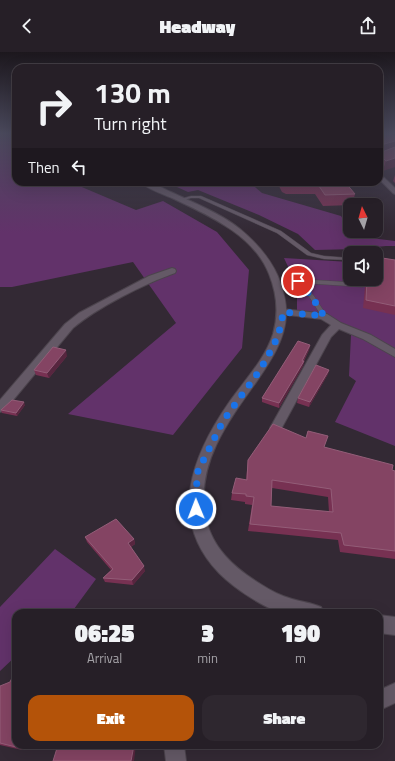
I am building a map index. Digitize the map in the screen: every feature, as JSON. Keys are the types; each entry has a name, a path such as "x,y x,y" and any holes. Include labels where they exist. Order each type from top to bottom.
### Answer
{"main road":[{"path":"383,179 395,192"},
{"path":"152,186 231,225 250,240 262,254 274,274 283,312 281,326 274,345 260,370 223,421 198,471 196,509 200,528 217,560 243,583 274,601 301,609"},
{"path":"0,408 69,326 82,314 152,278 172,271"},
{"path":"283,312 324,316 337,324 367,337 395,354"},
{"path":"276,428 327,335 337,324"},
{"path":"383,624 395,626"},
{"path":"383,698 395,692"},
{"path":"174,749 176,761"}],"lane":[{"path":"180,200 191,197 200,197 289,237 308,254 316,257 343,259"},
{"path":"324,316 312,297 298,281 343,284"}],"shaded area":[{"path":"0,167 12,167 12,186 79,186 136,210 163,201 217,232 249,270 242,348 173,435 68,414 176,323 133,262 12,287 0,287"},
{"path":"175,186 254,186 262,193 341,216 343,219 343,238 371,238 395,241 395,246 343,246 343,249 315,250 298,234 259,215 198,190 188,192"},
{"path":"284,258 343,262 343,286 383,286 383,264 395,265 395,446 335,422 356,381 349,376 351,335 324,319 297,312 297,286"},
{"path":"55,549 96,579 74,609 12,609 12,660 0,671 0,607"}],"building":[{"path":"319,186 348,186 355,194 325,195"},
{"path":"383,258 395,260 395,306 366,300 367,286 383,286"},
{"path":"298,341 310,345 302,361 304,361 279,403 262,398"},
{"path":"53,347 66,350 47,373 34,370"},
{"path":"316,365 329,370 310,402 298,398"},
{"path":"12,400 24,402 16,413 1,410"},
{"path":"273,424 306,438 308,431 328,436 324,447 393,465 392,470 395,471 395,551 344,545 341,533 250,524 254,497 246,496 246,494 232,493 236,478 247,480 248,460","holes":["272,480 331,489 333,512 271,506"]},
{"path":"116,519 134,539 128,543 144,566 132,580 103,578 113,569 85,537"},
{"path":"12,678 12,746 0,743 0,686 10,682"},
{"path":"57,749 133,749 131,761 53,761"}],"route":[{"path":"196,509 198,471 223,421 260,370 274,345 281,326 283,312 324,316 321,309 298,281"}]}
